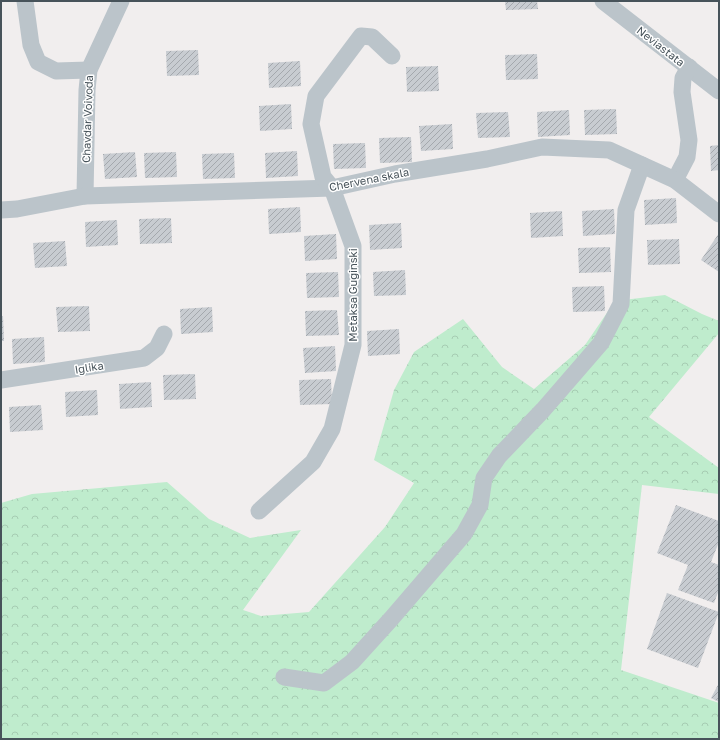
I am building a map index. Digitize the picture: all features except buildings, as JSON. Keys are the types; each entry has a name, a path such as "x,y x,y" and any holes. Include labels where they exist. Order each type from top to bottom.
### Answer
{"street":[{"path":"25,1 31,45 38,62 56,71 89,70"},
{"name":"Chavdar Voivoda","path":"85,196 87,90 89,70 121,1"},
{"name":"Neviastata","path":"603,1 719,91"},
{"name":"Metaksa Guginski","path":"258,511 313,462 332,429 353,345 353,246 332,188 323,177 311,124 316,96 360,36 372,37 392,56"},
{"path":"675,180 686,157 689,140 682,92 683,78 689,67"},
{"name":"Chervena skala","path":"1,210 17,209 85,196 332,188 395,174 487,159 542,147 608,150 675,180 719,214"},
{"path":"284,677 324,683 352,662 464,534 480,504 484,478 499,456 543,410 601,343 621,304 626,210 642,165"},
{"name":"Iglika","path":"1,380 144,358 157,348 164,334"}],"green space":[{"path":"665,295 719,321 719,333 649,417 719,468 719,494 642,485 621,670 719,703 719,739 1,739 1,503 32,494 167,482 209,519 250,538 301,530 243,610 261,616 309,612 385,527 414,483 374,460 394,390 414,352 463,319 502,367 534,389 585,345 615,301"}]}
